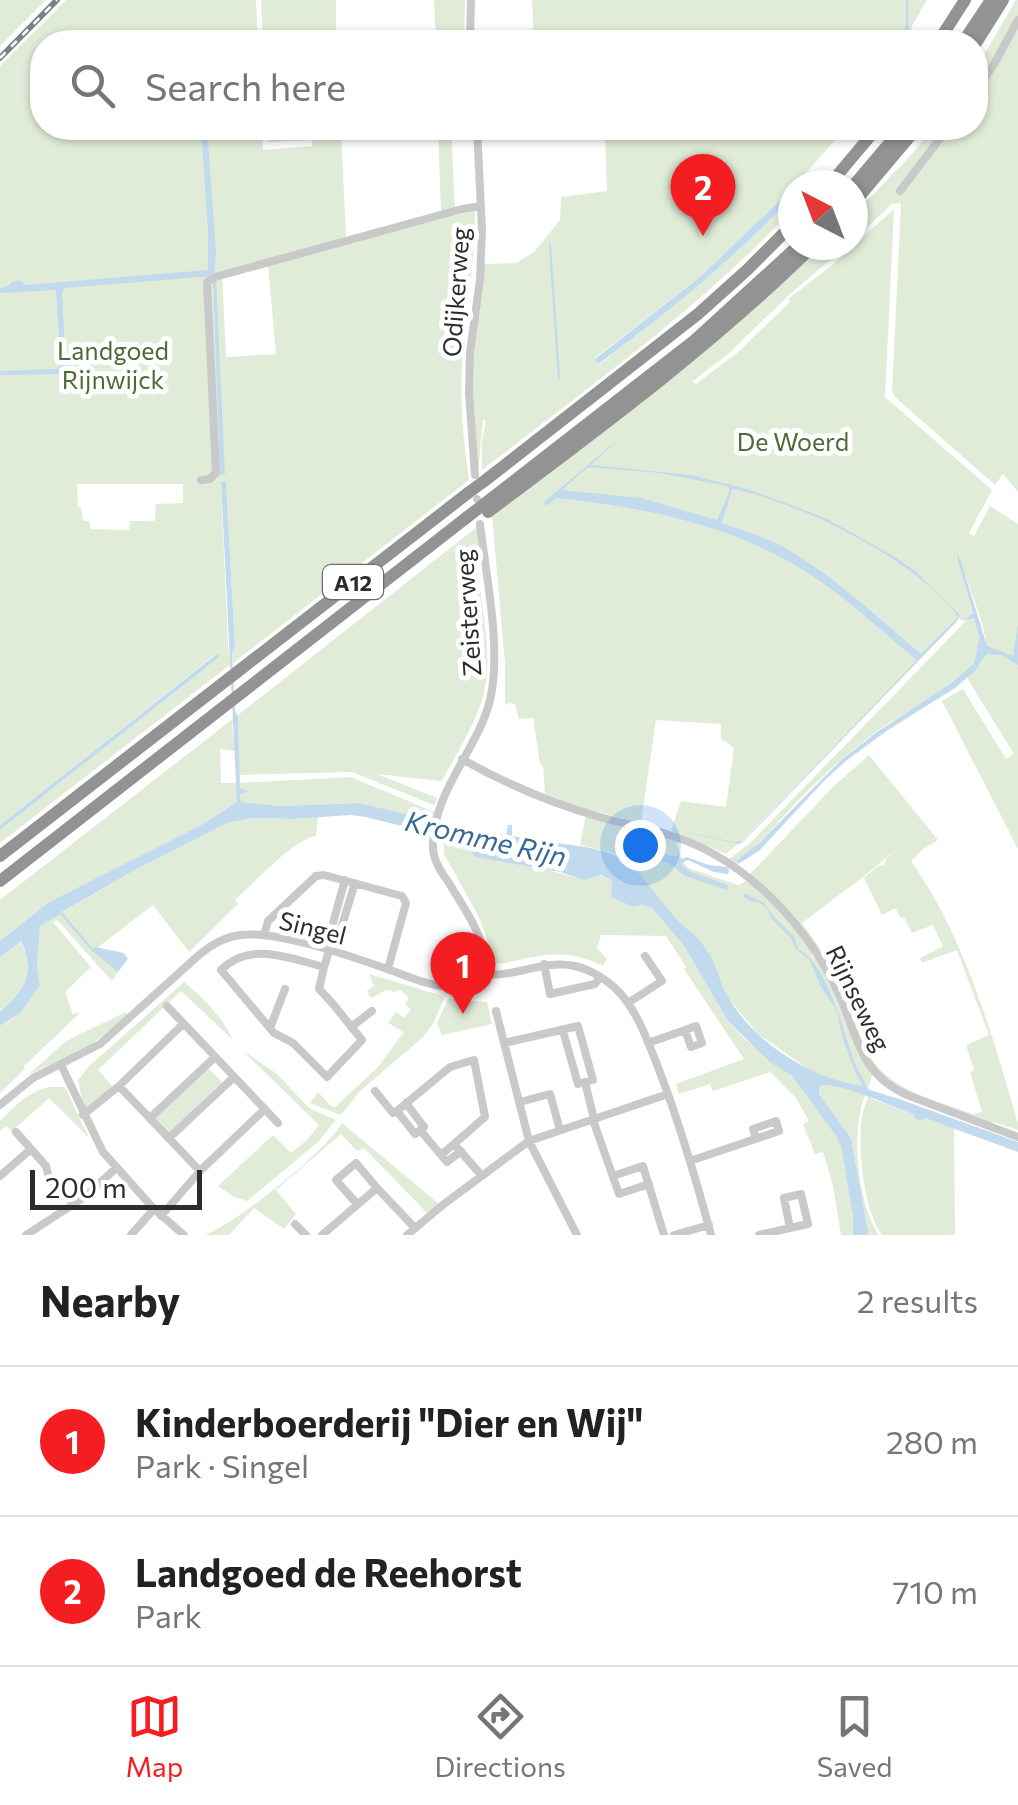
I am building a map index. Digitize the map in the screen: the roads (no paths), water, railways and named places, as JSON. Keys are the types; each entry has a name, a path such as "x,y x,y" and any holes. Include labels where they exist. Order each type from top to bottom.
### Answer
{"highway":[{"path":"946,30 965,0"},
{"path":"971,30 990,0"},
{"path":"984,30 1003,0"},
{"path":"842,170 867,140"},
{"path":"867,170 892,140"},
{"path":"868,186 907,140"},
{"name":"A12","path":"477,519 481,477 610,384 721,294 778,239"},
{"name":"A12","path":"625,403 782,260"},
{"name":"A12","path":"0,881 450,531 477,519 740,314 798,260"},
{"name":"A12","path":"0,856 238,671 479,497 610,414"}],"street":[{"path":"470,30 471,0"},
{"path":"988,73 1018,20"},
{"name":"Odijkerweg","path":"477,140 480,280 470,366 469,419 473,459 481,477"},
{"path":"900,191 939,140"},
{"path":"201,480 216,473 211,279 480,206"},
{"name":"Zeisterweg","path":"477,519 494,672 487,711 445,794 434,839 435,859 480,940 486,964 484,974"},
{"name":"Rijnseweg","path":"462,759 500,780 572,808 677,837 735,868 773,899 817,955 838,992 860,1052 877,1076 907,1095 1018,1137"},
{"path":"264,935 268,921 316,876 402,896 406,903 388,970"},
{"path":"350,882 340,932 335,933 331,930 350,882"},
{"name":"Singel","path":"0,1106 27,1082 106,1040 199,954 215,943 238,936 264,935 327,959 388,970 441,986 473,983 484,974 500,976 544,964 574,966 600,977 628,1003 668,1094 710,1230"},
{"path":"253,953 327,959 319,989 352,1028 362,1040 327,1078 293,1043 274,1033 221,970 230,961 253,953"},
{"path":"628,1003 666,979 646,956"},
{"path":"544,964 550,994 596,984 600,977"},
{"path":"270,1028 285,989"},
{"path":"167,1006 278,1122"},
{"path":"352,1028 372,1011"},
{"path":"496,1011 529,1141 576,1235"},
{"path":"84,1115 183,1024"},
{"path":"504,1043 578,1026 593,1080 578,1084 563,1031"},
{"path":"648,1042 686,1030 691,1047 713,1041"},
{"path":"150,1118 215,1057"},
{"path":"375,1091 393,1114 450,1066 474,1062 485,1117 447,1162 420,1130"},
{"path":"61,1065 103,1152 184,1235"},
{"path":"168,1138 234,1077"},
{"path":"585,1082 619,1194 649,1184"},
{"path":"119,1086 200,1171"},
{"path":"520,1102 550,1094 560,1130"},
{"path":"357,1204 336,1180 356,1163 411,1232 529,1141 668,1094"},
{"path":"397,1111 415,1134 424,1126 406,1104"},
{"path":"131,1235 265,1109"},
{"path":"16,1132 46,1166 48,1178 74,1204"},
{"path":"690,1161 756,1138"},
{"path":"458,1147 482,1176"},
{"path":"0,1176 31,1150"},
{"path":"613,1176 644,1166 664,1235"},
{"path":"26,1235 86,1196 116,1168"},
{"path":"322,1235 377,1188"},
{"path":"759,1235 808,1224 801,1194 784,1198 790,1228"},
{"path":"295,1224 306,1235"},
{"path":"674,1235 710,1230"}],"water":[{"path":"202,140 208,140 216,252 214,276 64,288 66,366 58,374 0,375 0,371 57,369 61,364 56,290 0,293 0,288 21,281 26,285 208,270"},
{"path":"778,202 778,211 723,263 598,364 595,359 700,277"},
{"path":"216,279 225,474 220,475 213,280"},
{"path":"621,437 591,465 691,475 747,489 829,520 915,571 938,594 888,556 823,520 759,495 732,489 722,523 799,556 921,654 958,617 943,598 960,615 956,622 744,841 739,844 654,825 743,841 917,660 822,583 750,542 655,513 557,498 546,506 544,502","holes":["588,467 660,473 727,486 730,490 717,520 641,498 562,490"]},
{"name":"Kromme Rijn","path":"221,481 226,482 240,788 248,791 240,794 241,802 280,806 359,803 485,833 506,835 508,825 512,825 512,836 584,847 626,860 653,853 678,854 681,859 687,857 727,867 728,874 688,860 680,864 728,885 727,890 685,876 669,863 629,862 704,946 730,1000 771,1045 806,1068 863,1086 842,1037 837,1011 809,959 796,949 767,908 750,901 744,893 764,903 794,936 798,949 808,956 817,967 833,999 867,1089 1018,1142 1018,1152 925,1118 919,1121 913,1114 854,1091 822,1085 819,1094 851,1138 868,1232 853,1235 841,1146 836,1136 792,1076 770,1062 728,1021 684,946 653,909 633,907 611,897 612,880 601,875 584,880 476,857 460,840 351,815 253,818 227,823 62,912 93,949 124,953 128,959 118,972 92,951 60,914 40,926 40,986 20,1013 0,1026 0,1012 25,981 27,963 21,941 0,957 0,941 49,902 201,825 237,802"},
{"path":"958,552 987,646 1013,656 1018,622 1018,665 1001,655 986,654 976,670 955,688 847,760 759,851 738,864 736,861 841,760 973,664 979,637 974,618 964,621 973,613"},
{"path":"218,653 219,657 0,830 0,825"}],"waterway":[{"path":"907,0 907,30"},
{"path":"550,245 559,378"}],"railway":[{"path":"0,58 57,0"}],"place":[{"name":"Landgoed de Reehorst","path":"703,236"},
{"name":"Kinderboerderij \"Dier en Wij\"","path":"463,1014"}],"park label":[{"name":"Landgoed Rijnwijck","path":"113,364"},
{"name":"De Woerd","path":"793,441"}]}
